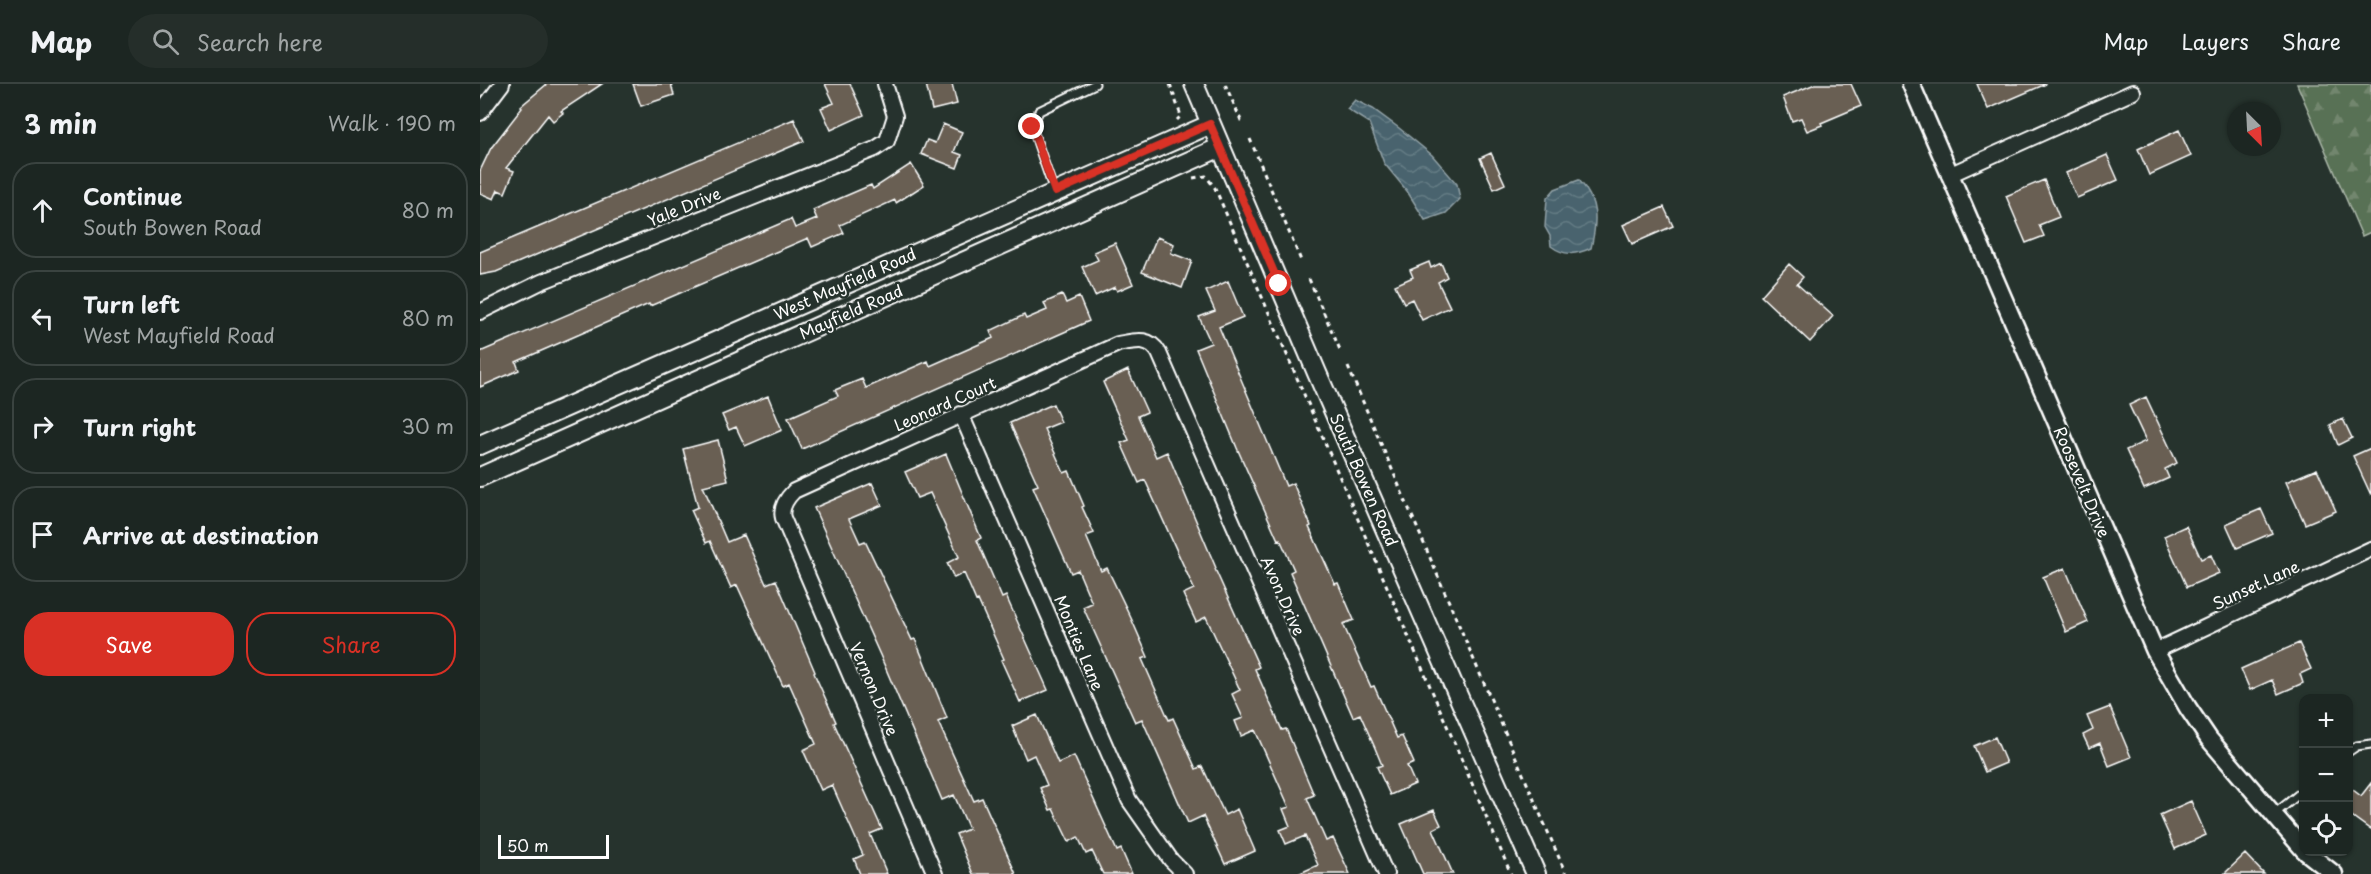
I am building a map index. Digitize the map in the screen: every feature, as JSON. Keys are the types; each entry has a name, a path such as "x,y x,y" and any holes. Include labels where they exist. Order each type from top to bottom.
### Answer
{"main road":[{"name":"South Bowen Road","path":"1194,84 1317,373 1536,874"},
{"name":"West Mayfield Road","path":"480,445 1210,124"},
{"name":"Mayfield Road","path":"480,477 1221,147"}],"street":[{"path":"480,113 502,84"},
{"name":"Yale Drive","path":"480,312 541,282 887,141 895,116 885,84"},
{"name":"Roosevelt Drive","path":"1911,84 2155,651 2204,731 2299,843"},
{"path":"1949,175 2133,92"},
{"name":"Leonard Court","path":"783,518 786,499 794,491 1118,344 1140,340"},
{"name":"Avon Drive","path":"1140,340 1154,345 1159,353 1386,874"},
{"name":"Monties Lane","path":"961,414 1129,800 1171,860 1185,874"},
{"name":"Vernon Drive","path":"783,518 935,874"},
{"name":"Sunset Lane","path":"2155,651 2371,549"},
{"name":"Roosevelt Drive","path":"2312,856 2334,874"}],"lane":[{"path":"1055,192 1032,127 1039,111 1095,84"},
{"path":"2353,749 2357,746 2371,744"},
{"path":"2273,815 2299,794"}],"path":[{"path":"1170,84 1181,116"},
{"path":"1225,84 1243,124"},
{"path":"1250,139 1302,263"},
{"path":"1206,176 1215,188 1510,874"},
{"path":"1310,279 1341,352"},
{"path":"1348,367 1566,874"}],"green space":[{"path":"2297,84 2371,84 2371,232 2362,236"}],"water":[{"path":"1355,100 1373,109 1432,155 1457,184 1460,199 1446,213 1425,220 1407,191 1384,163 1369,123 1347,109"},
{"path":"1579,180 1590,196 1595,212 1593,239 1591,248 1575,253 1565,253 1551,246 1550,236 1545,227 1547,198 1555,189"}],"building":[{"path":"547,84 602,84 561,111 563,113 553,121 548,115 506,168 514,171 505,193 498,190 494,199 480,193 480,171 491,148 522,108 521,106"},
{"path":"633,84 671,84 674,95 641,106"},
{"path":"825,84 850,84 864,115 831,130 821,108 834,103"},
{"path":"926,84 952,84 957,104 932,110"},
{"path":"1815,84 1851,84 1861,106 1807,131 1801,118 1792,121 1783,97"},
{"path":"1977,84 2046,84 1988,109"},
{"path":"794,119 804,141 496,272 480,275 480,252"},
{"path":"943,124 962,132 954,152 962,155 957,168 921,154 927,140 935,143"},
{"path":"2179,130 2191,156 2149,175 2138,149"},
{"path":"1491,153 1505,184 1494,189 1480,158"},
{"path":"2107,155 2118,180 2077,198 2066,173"},
{"path":"911,164 924,185 896,203 895,200 840,225 844,233 812,247 808,238 650,306 649,304 516,362 519,370 480,387 480,352 791,219 795,228 817,219 813,210 871,185 873,189"},
{"path":"2044,180 2059,217 2039,225 2044,236 2026,243 2006,196"},
{"path":"1664,207 1673,226 1632,244 1623,225"},
{"path":"1157,237 1174,244 1171,253 1192,261 1182,288 1142,272"},
{"path":"1115,243 1133,284 1117,291 1115,287 1095,296 1082,267 1098,260 1094,252"},
{"path":"1429,262 1431,268 1441,263 1447,277 1438,282 1450,307 1422,320 1412,299 1404,303 1395,285 1413,277 1410,270"},
{"path":"1789,264 1803,277 1797,284 1833,316 1810,342 1761,296"},
{"path":"1228,281 1243,317 1219,327 1286,486 1293,483 1311,526 1309,527 1354,620 1343,624 1371,687 1374,686 1397,738 1402,736 1414,763 1407,766 1415,784 1390,795 1377,767 1382,765 1375,748 1360,714 1353,717 1290,572 1294,570 1237,448 1196,349 1211,343 1199,317 1215,311 1206,291"},
{"path":"1062,295 1066,303 1079,297 1089,321 802,449 788,418 838,396 835,390 862,379 866,388 928,361 930,366 993,338 990,331 1024,315 1026,319 1047,310 1044,303"},
{"path":"1128,370 1147,412 1138,416 1156,457 1167,452 1215,569 1259,667 1255,669 1282,730 1286,729 1314,795 1307,798 1326,841 1333,838 1350,874 1298,874 1318,865 1305,836 1286,844 1280,830 1290,826 1283,809 1289,807 1255,730 1241,736 1235,721 1243,718 1232,694 1240,690 1206,617 1196,622 1183,594 1194,589 1145,480 1139,483 1121,443 1129,440 1103,382"},
{"path":"768,396 782,430 745,446 736,427 729,430 722,415"},
{"path":"2146,397 2177,463 2165,469 2169,478 2144,489 2126,450 2146,441 2129,405"},
{"path":"1053,404 1061,422 1044,429 1064,473 1069,471 1084,506 1082,507 1094,533 1086,536 1101,571 1107,568 1131,618 1148,657 1142,659 1169,720 1173,718 1196,769 1202,766 1225,815 1237,809 1255,851 1225,864 1203,816 1188,823 1142,719 1135,722 1083,607 1092,603 1078,570 1071,573 1033,487 1038,485 1010,423"},
{"path":"2343,419 2352,438 2338,445 2330,425"},
{"path":"718,440 728,480 703,486 727,542 744,535 766,584 776,580 836,722 834,723 882,829 870,834 887,874 860,874 854,859 863,855 832,785 821,790 803,750 816,744 789,683 783,686 737,585 731,588 710,541 706,543 691,510 698,507 683,449"},
{"path":"2371,448 2371,495 2353,456"},
{"path":"946,454 981,538 977,540 1002,598 1006,596 1048,690 1020,702 1001,660 1004,659 964,573 954,578 947,563 959,557 930,493 917,498 905,472"},
{"path":"2317,469 2336,511 2305,524 2286,482"},
{"path":"872,483 882,505 849,519 860,543 865,541 912,640 915,639 947,718 938,722 974,801 982,798 1016,874 973,874 956,834 969,829 954,795 942,800 814,508"},
{"path":"2261,509 2272,533 2237,548 2226,524"},
{"path":"2186,526 2201,559 2211,555 2219,573 2187,587 2164,536"},
{"path":"2065,568 2088,622 2066,632 2043,577"},
{"path":"2299,643 2311,669 2300,674 2303,683 2278,694 2272,680 2250,690 2241,669"},
{"path":"2110,707 2131,757 2109,766 2100,743 2089,748 2083,735 2093,730 2087,716"},
{"path":"1037,715 1058,763 1074,756 1117,851 1121,849 1132,874 1103,874 1092,851 1086,854 1078,837 1069,842 1040,788 1047,785 1034,755 1026,759 1012,726"},
{"path":"1995,737 2006,763 1985,772 1974,746"},
{"path":"2371,783 2371,830 2353,817 2353,790 2361,796"},
{"path":"2191,801 2206,835 2175,849 2160,815"},
{"path":"1434,810 1441,825 1433,829 1453,874 1423,874 1401,824"},
{"path":"2245,854 2264,874 2224,874"}],"route":[{"path":"1032,127 1055,192 1210,124 1279,284"}]}
